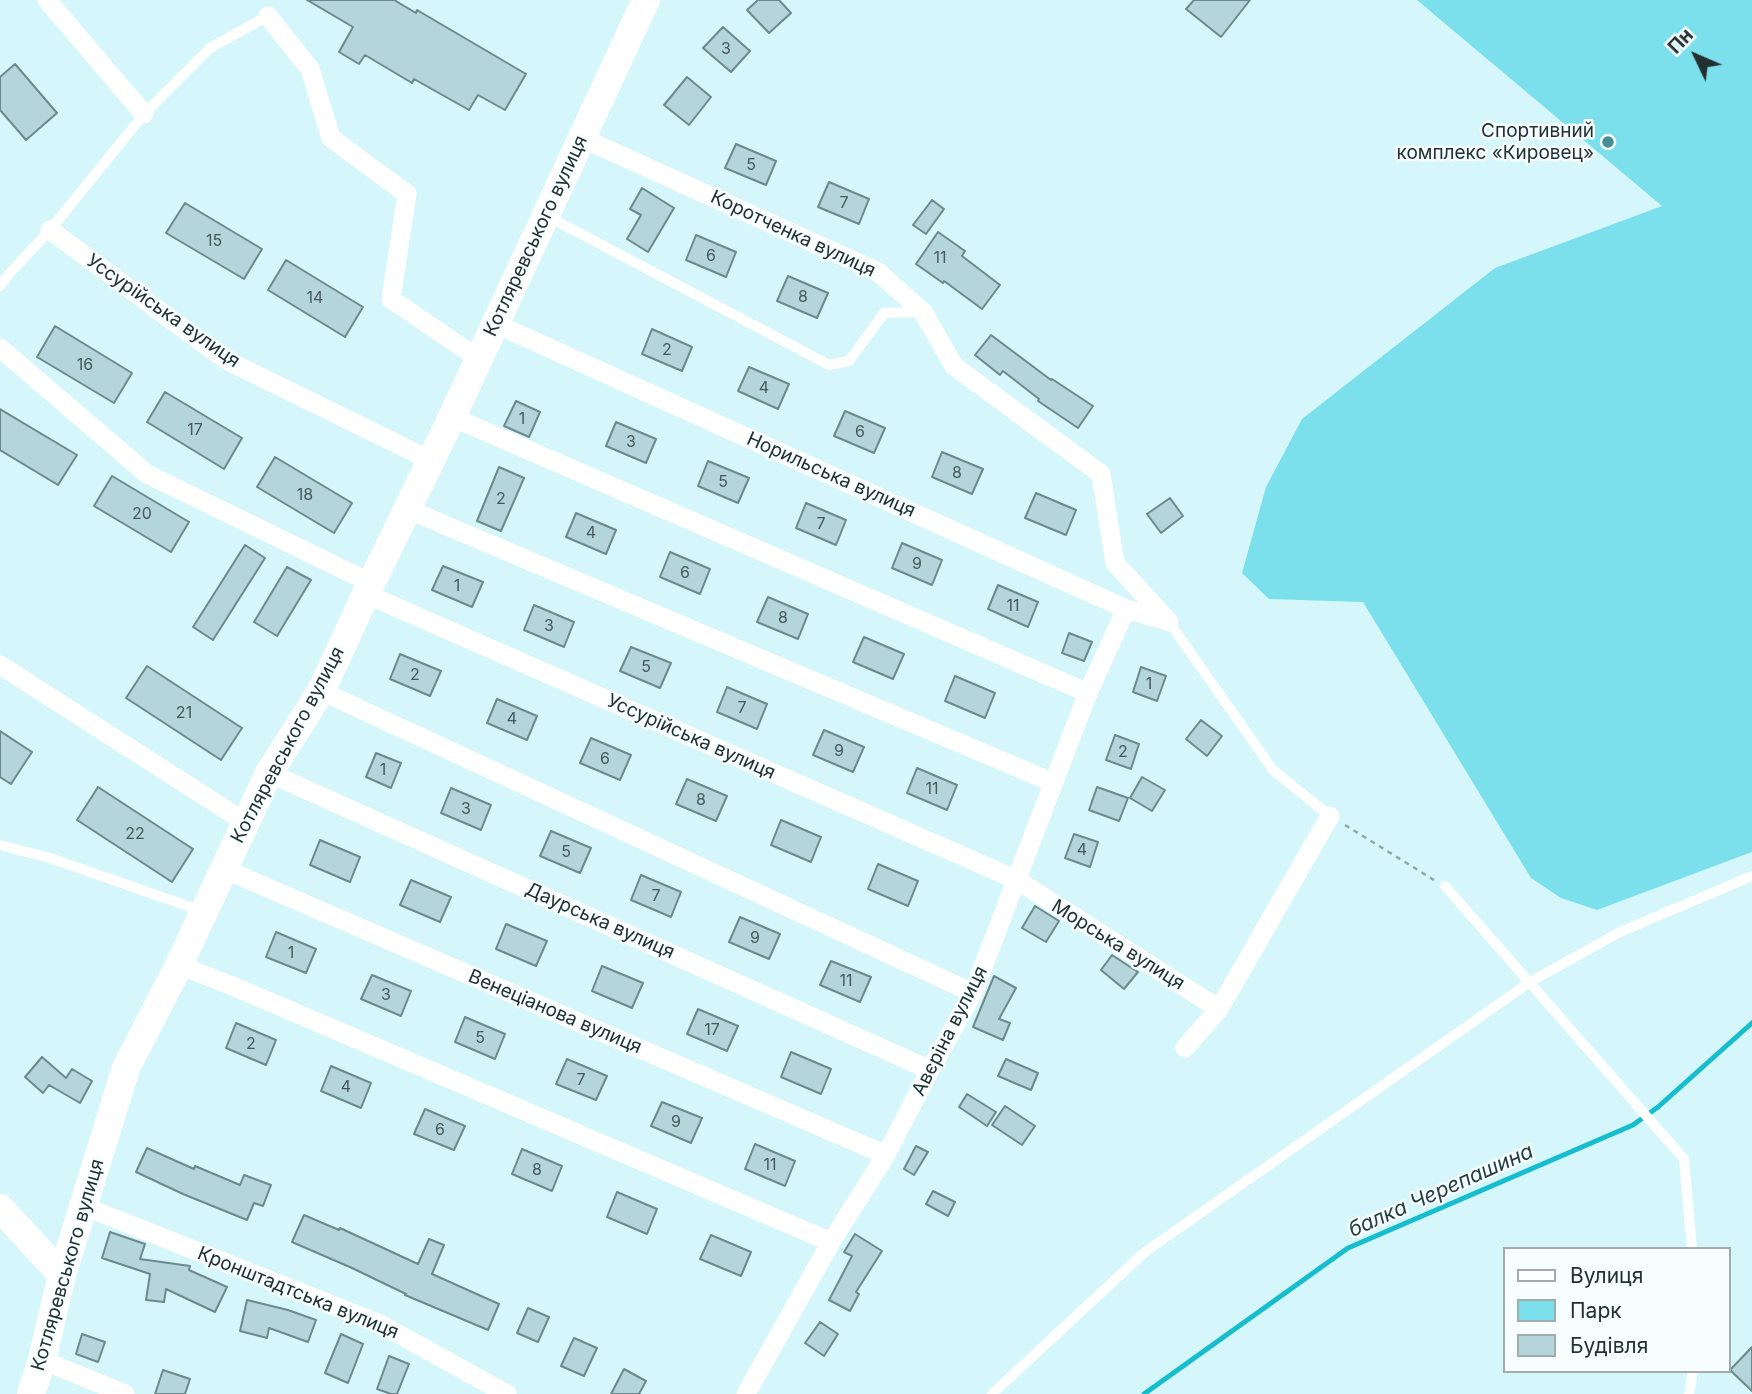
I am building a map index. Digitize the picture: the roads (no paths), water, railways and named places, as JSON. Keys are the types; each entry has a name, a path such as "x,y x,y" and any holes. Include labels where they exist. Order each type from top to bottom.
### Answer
{"street":[{"path":"47,0 144,114"},
{"name":"Котляревського вулиця","path":"31,1394 62,1275 125,1068 179,965 269,773 321,691 496,324 646,0"},
{"path":"268,16 310,69 331,138 407,194 391,299 479,359"},
{"name":"Коротченка вулиця","path":"582,138 878,272 923,313 954,366 1101,474 1115,563 1169,622"},
{"name":"Уссурійська вулиця","path":"50,230 226,360 430,460"},
{"name":"Норильська вулиця","path":"496,324 1126,609 1169,622"},
{"name":"Уссурійська вулиця","path":"0,348 147,474 368,588 1017,880"},
{"path":"452,417 1088,693"},
{"path":"407,509 1054,783"},
{"name":"Авєріна вулиця","path":"746,1394 831,1242 886,1155 973,993 1088,693 1126,609"},
{"path":"0,665 245,822"},
{"path":"321,691 973,993"},
{"name":"Даурська вулиця","path":"269,773 930,1070"},
{"path":"1185,1048 1219,1009 1330,816"},
{"name":"Венеціанова вулиця","path":"224,869 886,1155"},
{"name":"Морська вулиця","path":"1017,880 1219,1009"},
{"path":"179,965 831,1242"},
{"name":"Кронштадтська вулиця","path":"83,1206 380,1324 508,1394"},
{"path":"0,1208 62,1275"},
{"path":"42,1360 125,1394"}],"lane":[{"path":"0,286 50,230 144,114 210,48 268,16"},
{"path":"546,215 829,365 849,361 884,313 923,313"},
{"path":"1169,622 1273,770 1330,816"},
{"path":"0,845 50,858 204,911"},
{"path":"992,1394 1145,1252 1530,982 1620,932 1752,876"},
{"path":"1445,886 1684,1159 1692,1247"},
{"path":"1689,1394 1693,1373"}],"waterway":[{"name":"балка Черепашина","path":"1144,1394 1348,1248 1633,1125 1658,1107 1752,1023"}],"place":[{"name":"Cпортивний комплекс «Кировец»","path":"1608,142"}]}
